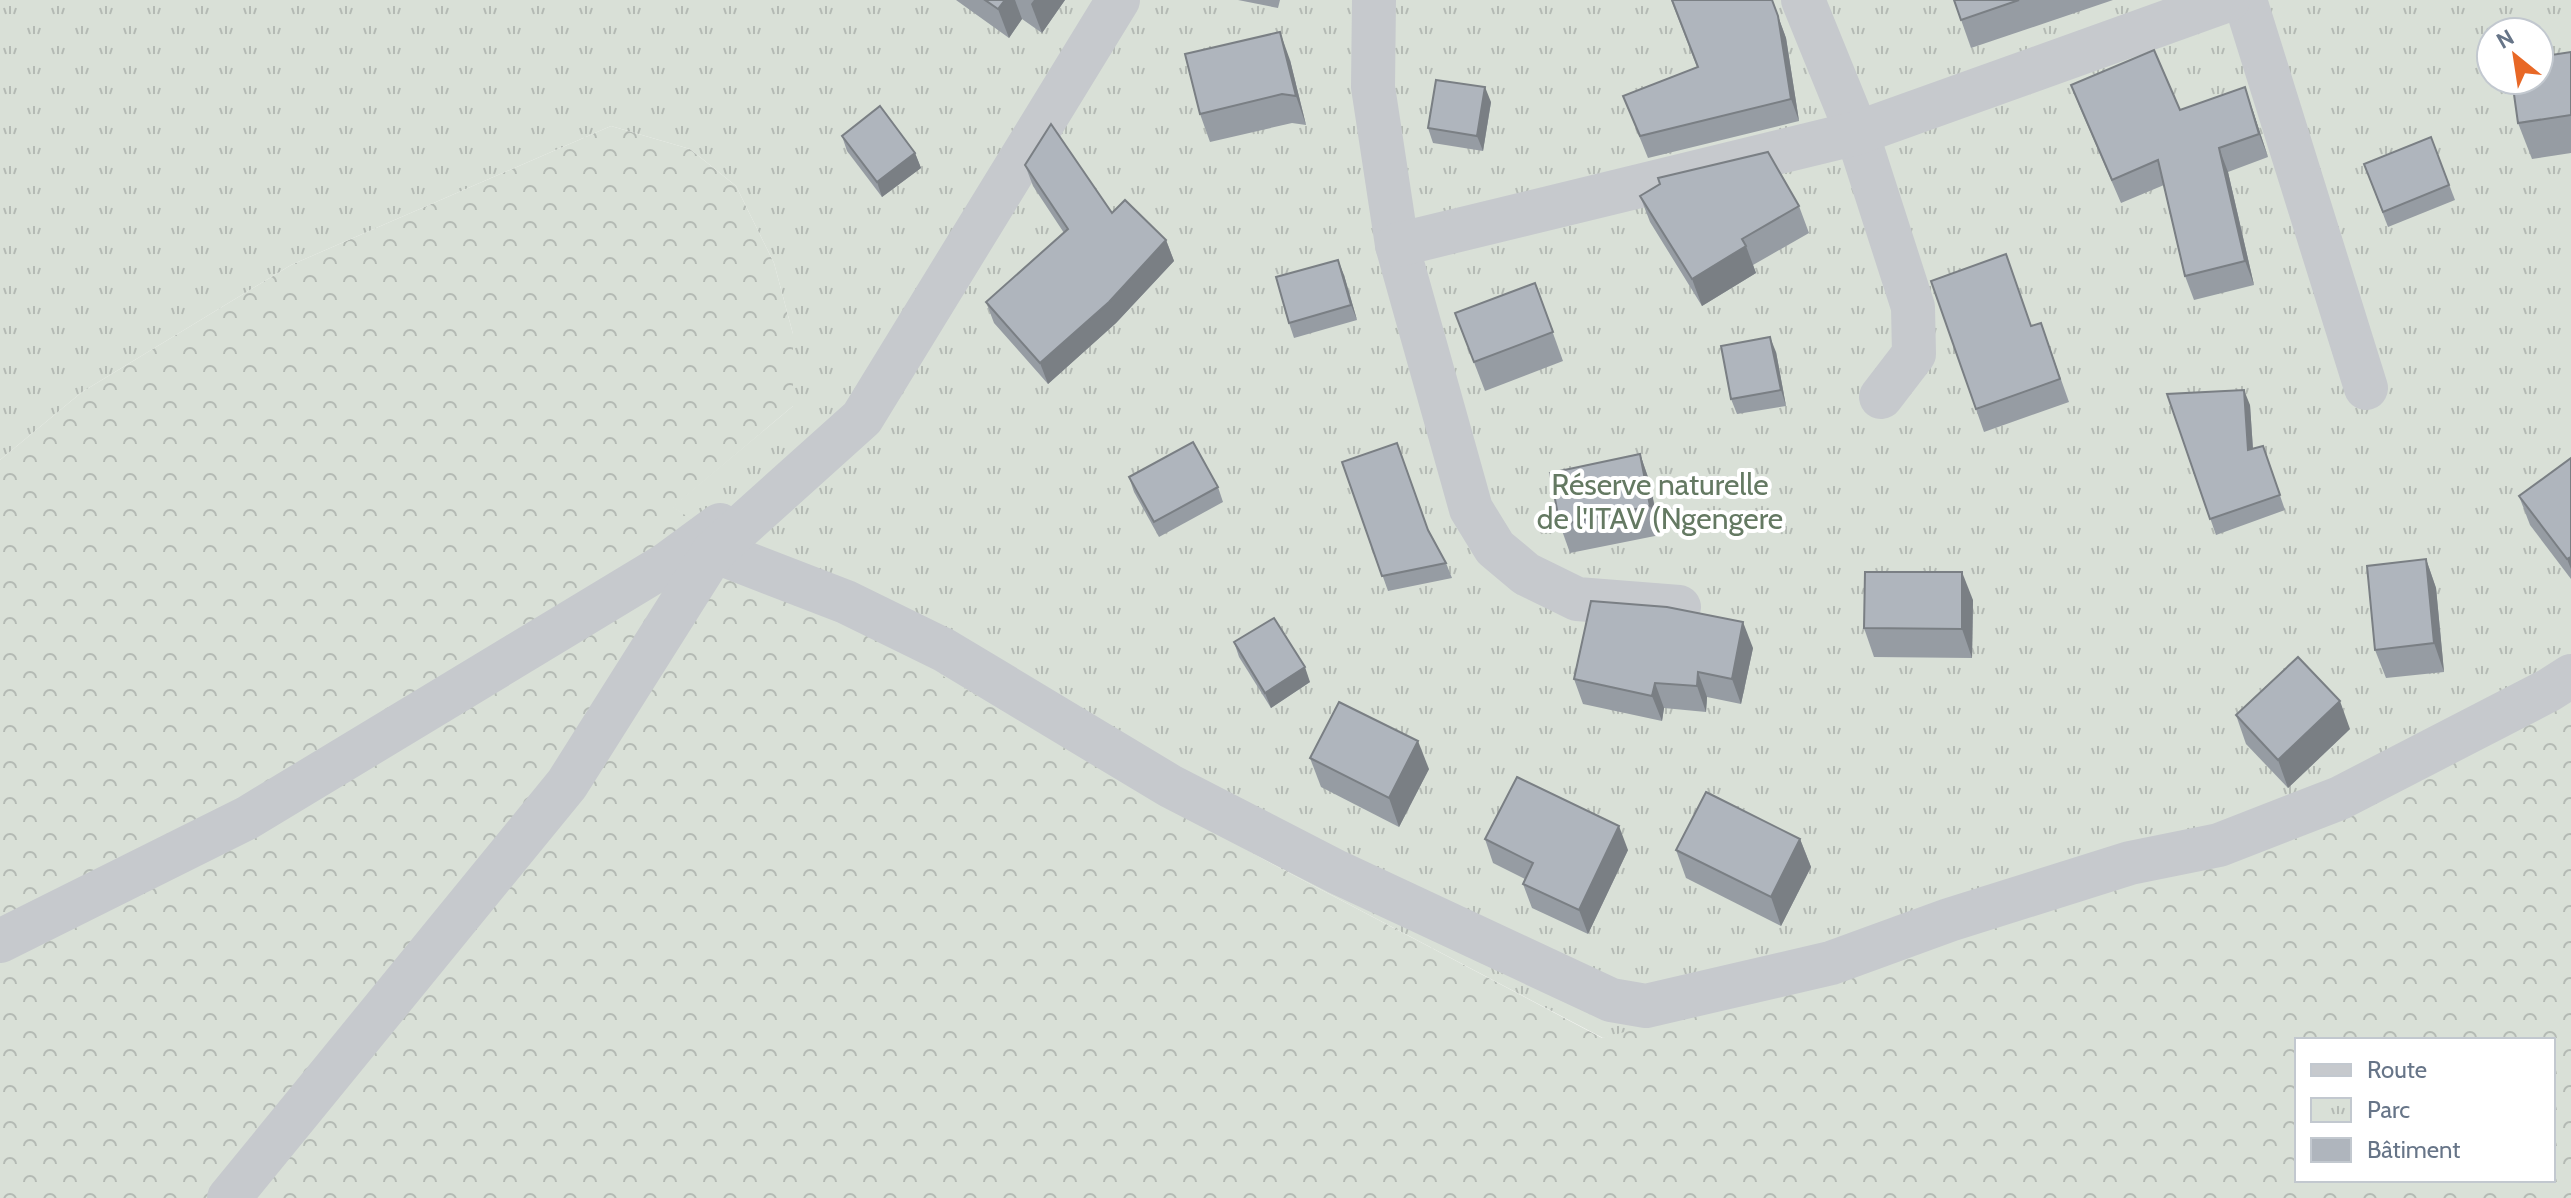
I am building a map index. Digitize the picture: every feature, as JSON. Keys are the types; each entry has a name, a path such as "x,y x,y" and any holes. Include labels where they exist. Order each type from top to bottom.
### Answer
{"street":[{"path":"229,1198 567,784 714,551 862,418 1118,0"},
{"path":"1374,0 1373,87 1397,245 1471,509 1495,548 1526,574 1577,599 1679,607"},
{"path":"1803,0 1857,133 1913,307 1914,354 1881,397"},
{"path":"1397,245 1857,133 2228,0"},
{"path":"2245,0 2366,388"},
{"path":"0,941 247,818 640,581 862,418"},
{"path":"714,551 846,602 944,650 1170,786 1337,872 1611,1000 1646,1006 1831,963 1949,920 2130,863 2219,845 2340,798 2571,676"}],"green space":[{"name":"Réserve naturelle de l'ITAV (Ngengere","path":"0,0 2571,0 2571,694 1842,971 1603,1038 1265,860 1054,740 860,628 753,556 672,507 793,406 793,334 774,263 736,186 690,149 611,126 291,265 82,392 0,460"},
{"path":"611,126 690,149 736,186 774,263 793,334 793,406 673,507 1054,740 1265,860 1602,1038 2571,694 2571,1198 0,1198 0,460 82,392 291,265"}],"building":[{"path":"985,0 1005,0 998,9"},
{"path":"1672,0 1772,0 1778,16 1791,99 1640,136 1623,96 1698,67"},
{"path":"1954,0 2019,0 1961,20"},
{"path":"1280,32 1296,96 1282,94 1200,114 1185,54"},
{"path":"2154,50 2180,110 2245,87 2259,134 2219,148 2245,261 2185,276 2158,160 2112,180 2071,85"},
{"path":"2571,52 2571,115 2518,123 2514,96 2555,96 2555,54"},
{"path":"1436,80 1485,87 1477,136 1428,128"},
{"path":"880,106 915,153 877,182 842,136"},
{"path":"1051,124 1112,213 1125,200 1166,240 1109,302 1040,363 986,302 1068,229 1025,165"},
{"path":"2431,137 2449,185 2383,212 2364,164"},
{"path":"1768,152 1799,206 1742,239 1746,246 1692,279 1640,196 1660,184 1658,178"},
{"path":"2006,254 2031,326 2041,323 2060,379 1976,409 1931,281"},
{"path":"1338,260 1351,305 1289,323 1276,277"},
{"path":"1535,283 1553,332 1474,362 1455,313"},
{"path":"1770,337 1781,390 1731,399 1721,346"},
{"path":"2244,390 2248,450 2263,446 2280,495 2210,519 2167,394"},
{"path":"1193,442 1218,487 1154,522 1129,477"},
{"path":"1397,443 1428,530 1446,563 1382,576 1342,462"},
{"path":"1640,454 1650,506 1560,525 1550,473"},
{"path":"2571,458 2571,557 2567,559 2519,496"},
{"path":"2426,559 2434,643 2375,650 2367,566"},
{"path":"1865,572 1962,572 1962,629 1864,628"},
{"path":"1591,601 1667,607 1743,622 1732,679 1698,672 1697,686 1655,683 1652,696 1574,679"},
{"path":"1274,618 1305,667 1265,693 1234,642"},
{"path":"2298,657 2340,701 2278,760 2236,715"},
{"path":"1339,702 1418,741 1389,798 1310,758"},
{"path":"1517,777 1619,826 1579,910 1523,884 1533,863 1485,839"},
{"path":"1706,792 1800,839 1771,897 1676,850"}]}
